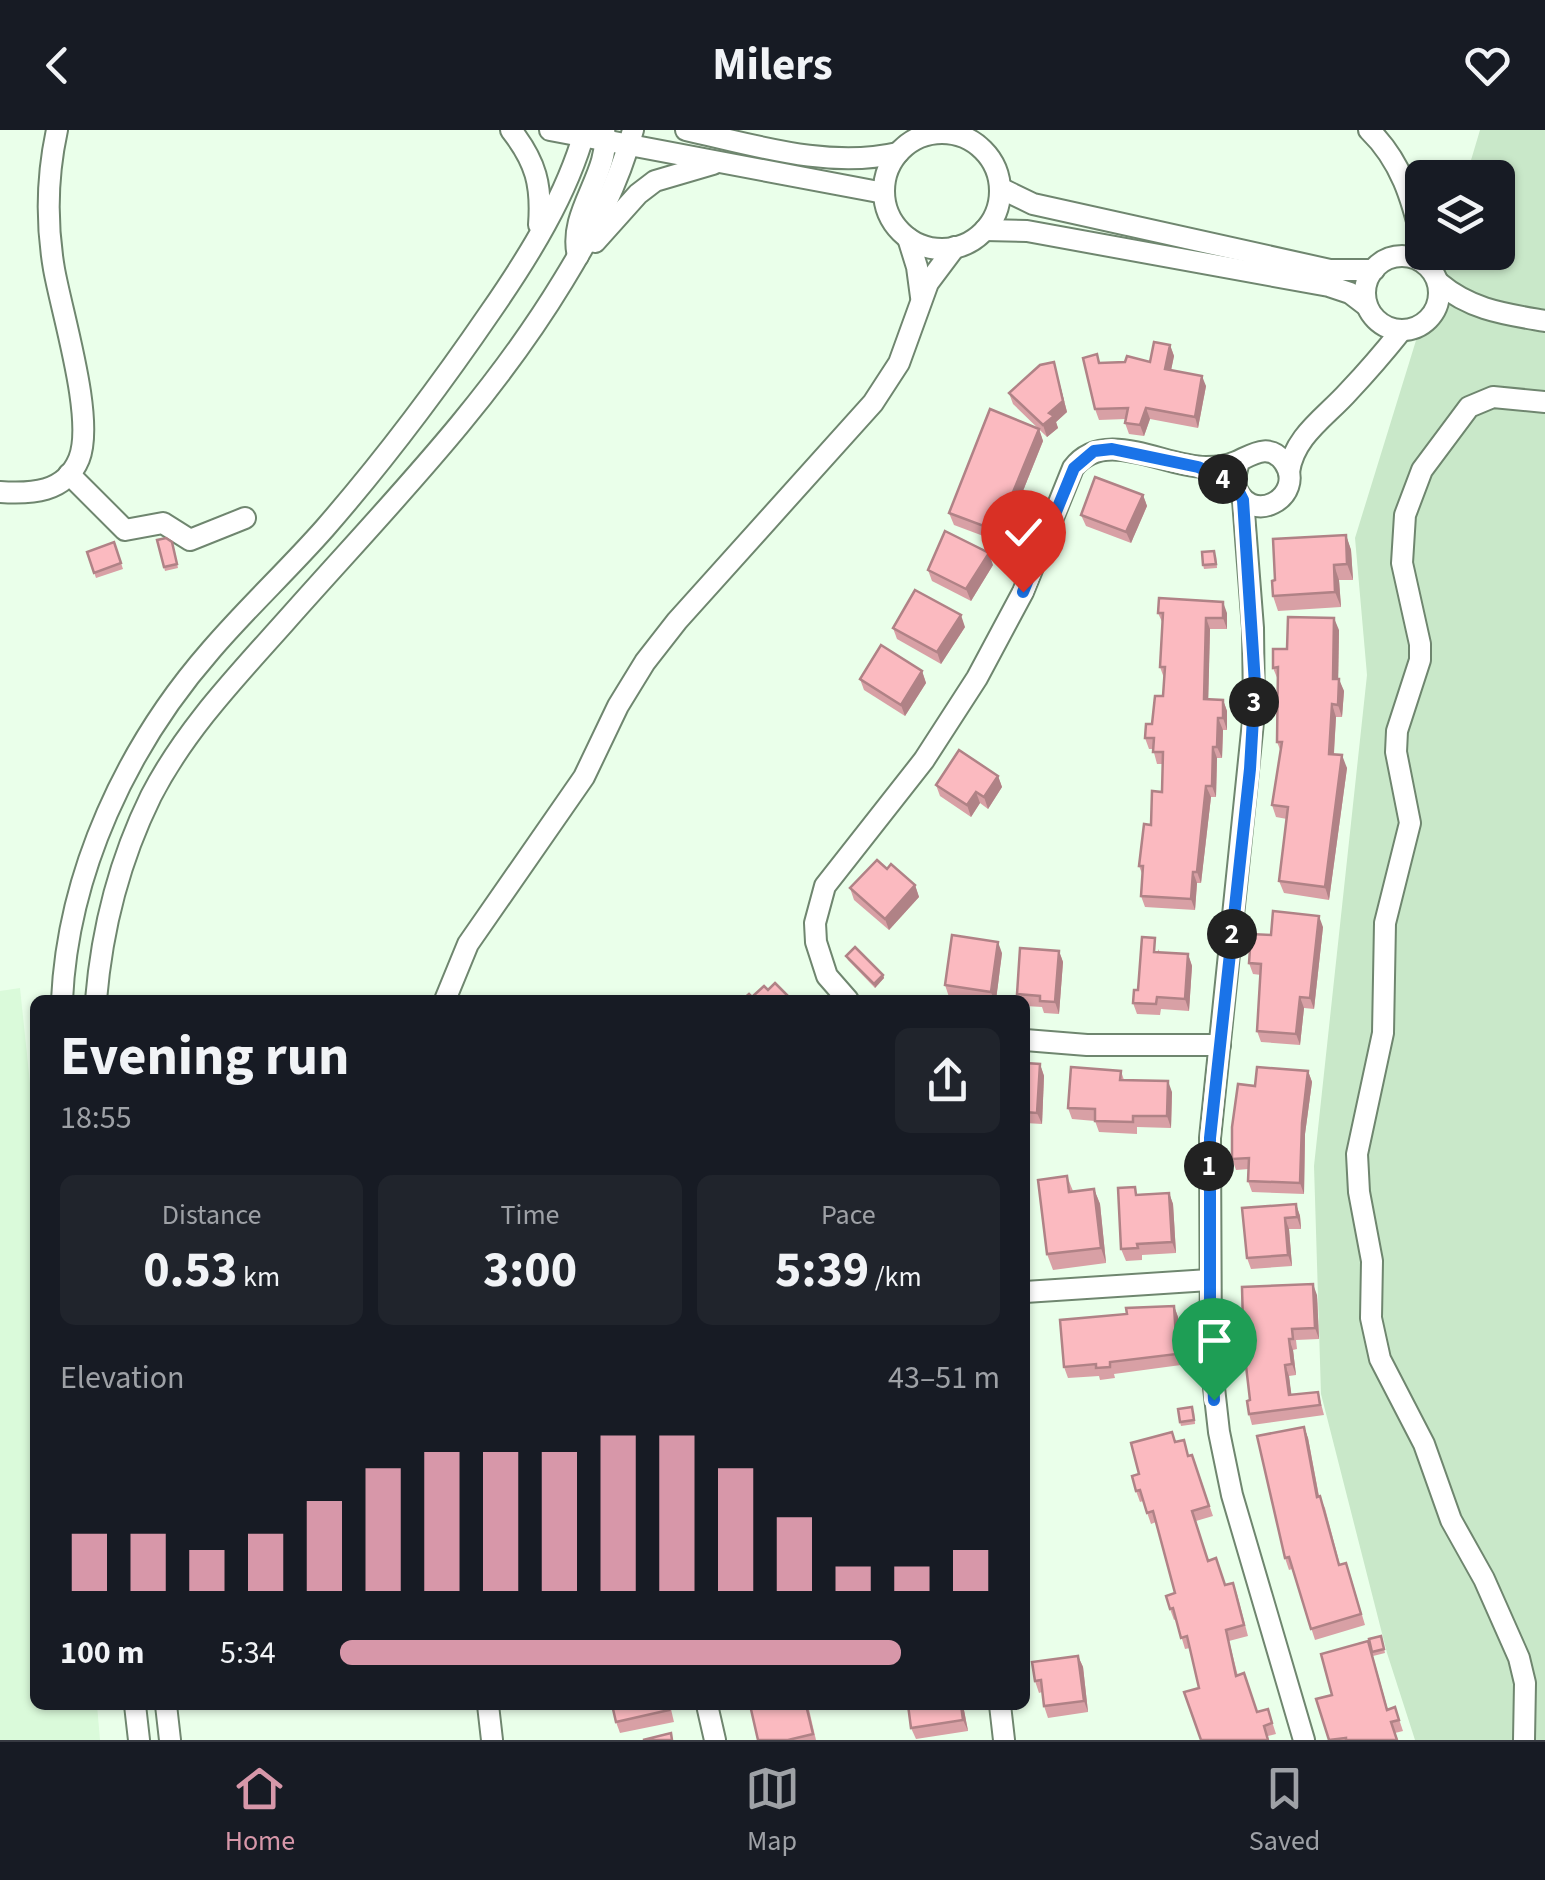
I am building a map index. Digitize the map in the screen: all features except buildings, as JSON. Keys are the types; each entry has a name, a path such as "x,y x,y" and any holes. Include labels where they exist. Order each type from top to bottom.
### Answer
{"street":[{"path":"0,492 38,492 56,486 80,457 83,437 50,242 49,186 57,130"},
{"path":"512,130 538,173 539,235"},
{"path":"550,130 608,134 722,162 884,193"},
{"path":"686,130 788,152 856,159 898,153"},
{"path":"1369,130 1396,164 1405,187"},
{"path":"447,995 468,944 584,777 618,706 645,662 677,621 873,403 904,352 921,297 936,271 955,248 985,230 997,210 1000,188 996,168 982,140 941,131 917,138 898,153 888,172 884,193 891,218 908,238 921,297"},
{"path":"63,995 70,935 88,864 114,799 147,736 210,651 326,527 404,432 503,293 608,134"},
{"path":"97,995 103,937 118,876 146,807 183,743 229,685 455,434 522,346 613,192 608,134"},
{"path":"578,256 655,182 722,162"},
{"path":"1000,188 1033,204 1330,270 1374,270"},
{"path":"985,230 1027,230 1340,288 1401,330 1412,329 1431,317 1486,311"},
{"path":"1396,256 1405,231"},
{"path":"908,238 930,248 955,248"},
{"path":"1370,365 1376,342 1366,282 1374,270 1396,256 1405,256"},
{"path":"1431,270 1437,307 1431,317"},
{"path":"1433,270 1461,300 1486,311 1545,321"},
{"path":"1247,553 1256,527 1288,488 1288,472 1297,446 1401,330"},
{"path":"1524,1740 1525,1682 1519,1658 1484,1579 1450,1520 1424,1444 1380,1359 1371,1318 1372,1261 1359,1192 1357,1154 1383,1033 1384,923 1410,823 1396,752 1397,730 1420,660 1420,644 1402,563 1405,515 1422,470 1469,408 1493,397 1545,402"},
{"path":"1304,1740 1225,1464 1211,1361 1210,1138 1252,740 1254,656 1238,481 1250,453 1264,451 1309,430"},
{"path":"844,995 828,976 816,942 818,904 825,886 924,760 977,678 1023,592 1074,468 1086,455 1103,449 1198,467 1238,481 1260,506 1273,504"},
{"path":"1264,451 1280,458 1288,472"},
{"path":"69,474 124,530 163,524 190,540 245,518"},
{"path":"1030,1040 1087,1045 1220,1045"},
{"path":"1030,1292 1210,1280"},
{"path":"136,1710 139,1740"},
{"path":"167,1710 170,1740"},
{"path":"489,1710 492,1740"},
{"path":"709,1710 715,1740"},
{"path":"1001,1710 1004,1740"}],"shaded area":[{"path":"1480,130 1545,130 1545,1740 1415,1740 1387,1653 1321,1394 1314,1166 1367,675 1355,538 1438,270 1515,270 1515,160 1471,160"},
{"path":"20,988 30,1083 30,1710 97,1710 100,1740 0,1740 0,991"}],"route":[{"path":"1023,592 1074,468 1094,451 1112,449 1198,467 1234,482 1243,500 1255,684 1250,769 1210,1138 1214,1400"}]}
